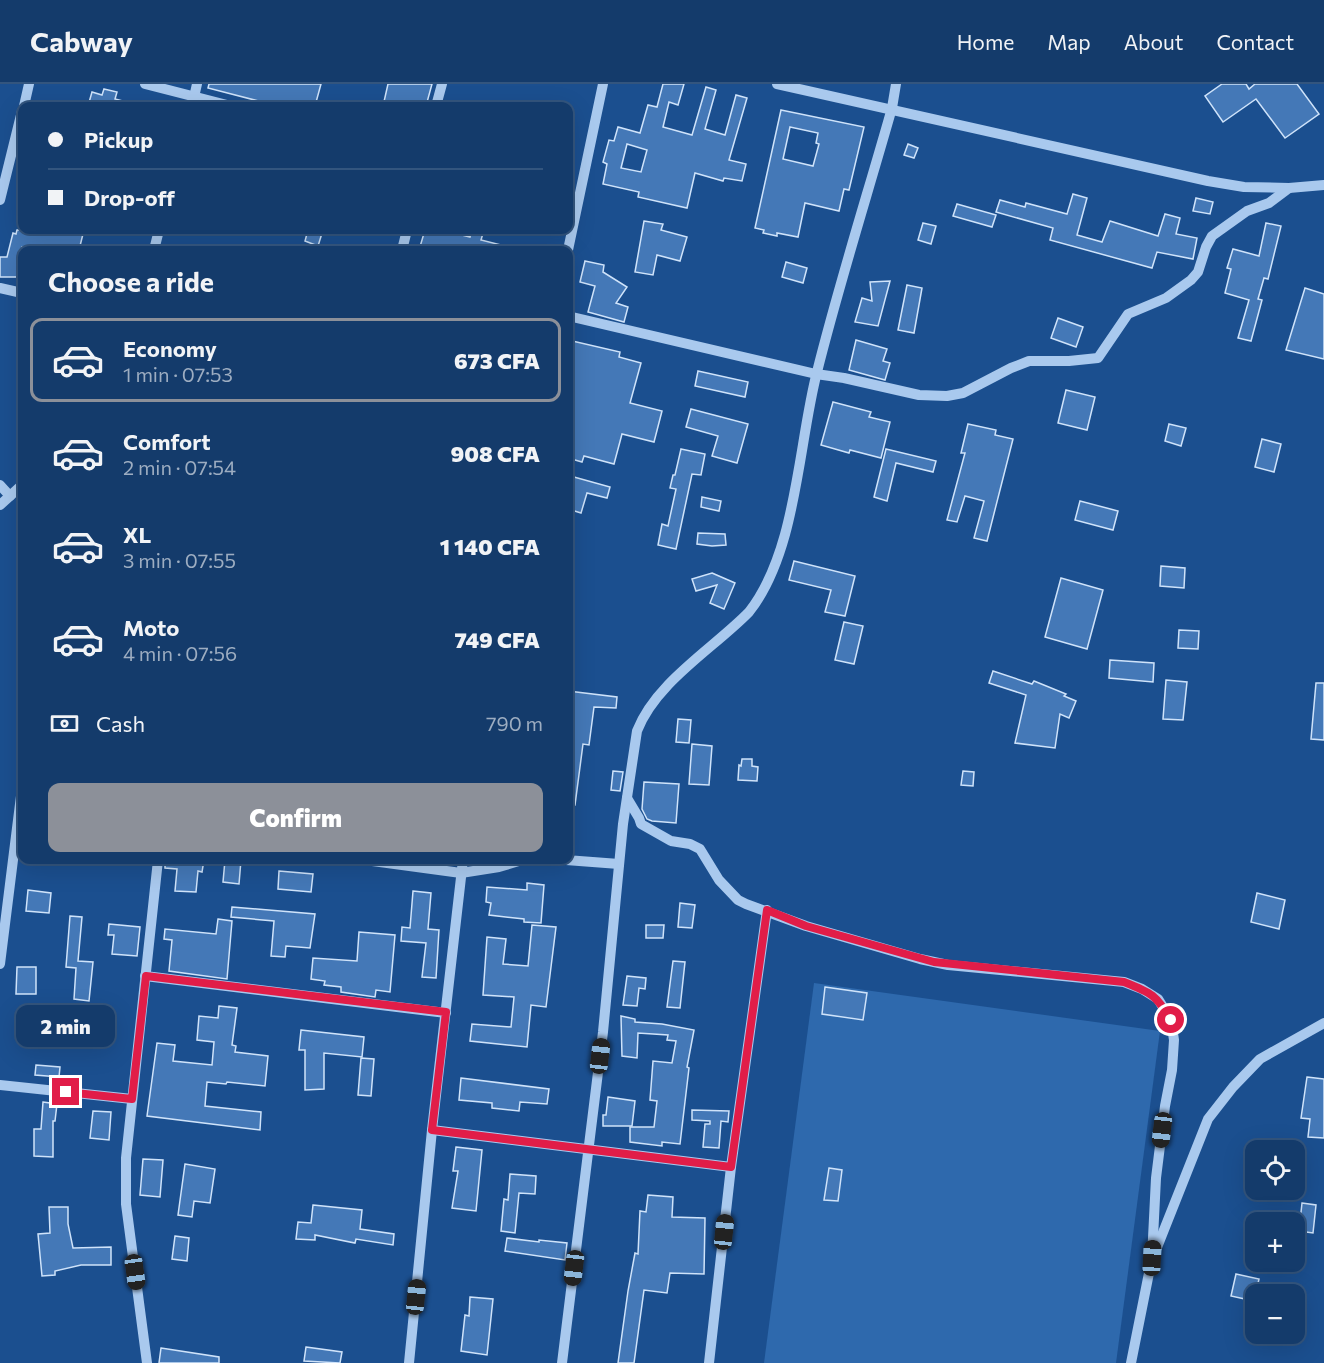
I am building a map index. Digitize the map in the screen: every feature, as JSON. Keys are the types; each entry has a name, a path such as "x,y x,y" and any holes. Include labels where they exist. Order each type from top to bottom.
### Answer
{"street":[{"path":"25,102 29,84"},
{"path":"145,84 193,102 197,84"},
{"path":"437,102 442,84"},
{"path":"573,226 603,84"},
{"path":"777,84 1244,187 1289,188 1324,185"},
{"path":"562,1363 603,1032 619,864 634,746 642,718 653,703 690,664 749,612 763,590 772,569 797,483 816,374 892,108 896,84"},
{"path":"0,200 18,127"},
{"path":"573,317 816,374 919,395 947,396 963,393 1029,361 1098,358 1128,314 1166,297 1191,280 1198,272 1212,236 1246,211 1269,203 1289,188"},
{"path":"0,288 18,292"},
{"path":"0,485 10,496"},
{"path":"0,505 18,489"},
{"path":"627,798 641,824 665,839 690,844 700,849 713,872 738,900 806,926 948,965 1112,980 1142,989 1158,999 1171,1020 1172,1070 1156,1178 1152,1258 1131,1363"},
{"path":"0,964 18,823"},
{"path":"573,861 619,864"},
{"path":"147,1363 126,1204 126,1158 158,864"},
{"path":"395,864 461,873 509,864"},
{"path":"409,1363 432,1130 462,864"},
{"path":"709,1363 731,1167 767,910"},
{"path":"146,976 446,1012"},
{"path":"1152,1258 1208,1119 1233,1087 1260,1059 1324,1023"},
{"path":"0,1085 132,1099"},
{"path":"432,1130 731,1167"}],"shaded area":[{"path":"814,983 1160,1031 1116,1363 764,1363"}],"building":[{"path":"209,84 321,84 316,102 262,102 208,88"},
{"path":"388,84 432,84 427,102 384,102"},
{"path":"663,84 684,84 678,105 669,102 663,127 692,135 706,87 716,90 705,129 725,135 736,95 747,98 729,160 746,164 742,181 724,178 723,181 695,173 687,208 638,197 639,192 603,184 607,164 603,162 609,140 614,141 618,127 640,133 648,105 657,107","holes":["627,144 647,150 641,172 621,168"]},
{"path":"1222,84 1246,84 1249,89 1255,84 1297,84 1319,114 1285,138 1256,99 1223,122 1205,96"},
{"path":"104,89 117,92 115,99 127,102 89,102 92,92 102,95"},
{"path":"781,110 864,127 849,190 844,189 839,211 805,203 798,237 777,233 777,236 763,233 764,230 755,228","holes":["790,127 818,133 816,143 819,144 813,166 783,159"]},
{"path":"908,144 918,148 914,158 904,155"},
{"path":"1073,194 1087,198 1077,235 1102,242 1110,221 1158,236 1165,214 1180,218 1176,234 1197,238 1193,259 1157,252 1152,268 1050,240 1053,228 996,212 1000,200 1025,207 1026,203 1067,214"},
{"path":"1196,198 1213,202 1210,214 1193,211"},
{"path":"957,204 996,215 992,227 953,216"},
{"path":"644,221 663,224 661,230 687,237 680,261 657,255 653,275 635,272"},
{"path":"923,223 936,226 931,244 918,240"},
{"path":"1266,223 1281,226 1268,279 1264,278 1258,299 1262,300 1251,341 1238,338 1249,300 1225,293 1231,269 1227,268 1233,249 1259,256"},
{"path":"18,230 18,234 83,234 80,246 18,246 18,277 0,277 0,257 7,257 13,233 16,234"},
{"path":"307,234 322,234 318,246 305,241"},
{"path":"424,234 458,234 470,237 471,234 483,234 481,240 505,246 420,246"},
{"path":"585,261 604,265 603,272 627,287 616,303 628,307 624,322 588,312 595,286 580,282"},
{"path":"786,262 807,268 803,283 782,277"},
{"path":"890,281 878,326 855,322 862,298 872,301 870,282"},
{"path":"907,285 922,288 914,333 898,330"},
{"path":"1305,288 1324,294 1324,359 1286,350"},
{"path":"1058,318 1083,327 1076,347 1051,338"},
{"path":"856,340 887,349 883,361 890,363 885,380 849,370"},
{"path":"573,341 620,352 619,357 641,363 630,403 662,411 654,442 622,434 614,464 584,456 582,462 573,459"},
{"path":"698,371 748,382 745,397 695,386"},
{"path":"1066,390 1095,397 1087,430 1058,423"},
{"path":"833,402 871,412 869,417 890,422 881,458 850,450 849,453 821,445"},
{"path":"691,409 748,424 737,463 712,456 718,436 686,427"},
{"path":"968,424 996,430 995,435 1013,439 987,541 974,538 984,501 965,496 957,522 947,520 965,453 961,453"},
{"path":"1169,424 1186,428 1181,446 1165,441"},
{"path":"1262,439 1281,444 1274,472 1255,467"},
{"path":"681,449 705,454 701,475 692,474 676,549 658,545 662,524 668,526 676,489 670,488"},
{"path":"886,449 936,461 933,472 896,463 887,501 874,497"},
{"path":"574,477 610,487 607,498 587,493 581,513 573,511"},
{"path":"702,497 721,501 719,511 701,507"},
{"path":"1080,501 1118,511 1113,530 1075,520"},
{"path":"698,533 725,534 726,545 697,544"},
{"path":"794,561 855,576 845,616 825,612 831,590 789,580"},
{"path":"1161,566 1185,568 1184,588 1160,586"},
{"path":"712,573 735,583 724,609 710,603 717,585 696,591 692,579"},
{"path":"1061,578 1103,590 1087,649 1045,637"},
{"path":"844,622 863,626 854,664 835,660"},
{"path":"1179,630 1199,631 1198,649 1178,648"},
{"path":"1110,660 1154,663 1153,682 1109,678"},
{"path":"993,671 1032,684 1034,681 1066,694 1064,696 1076,701 1069,718 1060,714 1055,748 1015,743 1026,695 989,683"},
{"path":"1166,680 1187,682 1183,720 1163,719"},
{"path":"1316,683 1324,683 1324,740 1311,739"},
{"path":"573,692 617,697 616,708 594,707 589,745 583,744 575,805 573,805"},
{"path":"678,719 691,720 689,743 676,742"},
{"path":"692,744 712,746 709,785 689,784"},
{"path":"742,759 752,759 752,766 758,767 757,781 738,780 739,765 741,766"},
{"path":"613,771 623,772 620,791 611,790"},
{"path":"963,771 974,772 973,786 961,785"},
{"path":"644,782 679,784 676,823 647,819 642,809"},
{"path":"165,864 203,864 202,872 198,871 196,892 175,891 177,869 165,868"},
{"path":"225,864 241,864 239,884 223,882"},
{"path":"279,871 313,874 311,892 278,889"},
{"path":"527,883 544,885 541,923 489,915 491,903 486,902 487,887 527,890"},
{"path":"28,890 51,893 49,913 26,911"},
{"path":"413,891 431,893 428,929 439,930 436,978 422,977 426,943 401,941 402,927 410,928"},
{"path":"1257,893 1285,900 1279,929 1251,922"},
{"path":"680,903 695,905 692,928 678,927"},
{"path":"232,907 315,914 310,948 286,946 285,957 271,956 274,921 231,917"},
{"path":"70,916 82,917 78,961 93,962 89,1001 74,999 76,968 66,967"},
{"path":"218,919 232,921 227,979 169,971 172,940 164,939 165,929 216,934"},
{"path":"109,924 140,927 137,956 112,954 114,935 108,935"},
{"path":"532,925 556,927 546,1007 531,1005 527,1047 470,1041 472,1024 511,1027 514,997 483,995 487,937 506,939 503,964 528,966"},
{"path":"646,925 664,925 663,938 646,938"},
{"path":"359,932 395,935 390,992 376,990 375,997 341,992 341,987 324,985 325,981 311,979 313,958 357,961"},
{"path":"673,961 685,962 680,1008 667,1007"},
{"path":"17,967 36,967 36,994 16,994"},
{"path":"627,976 646,978 645,989 639,988 637,1006 623,1005"},
{"path":"825,987 867,993 863,1020 822,1014"},
{"path":"219,1006 237,1008 232,1045 236,1046 235,1052 268,1056 265,1086 207,1082 205,1106 261,1112 260,1130 147,1116 157,1043 175,1045 173,1061 212,1065 214,1042 197,1040 199,1016 218,1018"},
{"path":"621,1016 635,1019 635,1022 694,1030 687,1067 689,1068 680,1144 662,1142 662,1146 630,1142 630,1127 654,1127 657,1101 650,1100 653,1061 672,1063 676,1041 667,1040 668,1035 638,1033 637,1058 622,1056"},
{"path":"301,1030 364,1037 362,1057 324,1053 324,1089 305,1090 305,1050 299,1050"},
{"path":"361,1058 374,1059 371,1096 358,1095"},
{"path":"36,1065 60,1067 59,1077 35,1075"},
{"path":"1307,1077 1324,1079 1324,1138 1308,1137 1310,1119 1301,1118"},
{"path":"461,1078 549,1089 547,1104 520,1102 519,1111 492,1108 492,1103 459,1100"},
{"path":"608,1097 635,1101 632,1126 603,1126 603,1115 606,1115"},
{"path":"43,1102 57,1104 55,1121 53,1121 53,1157 34,1156 34,1129 41,1129"},
{"path":"692,1110 729,1111 728,1122 721,1121 719,1148 703,1147 705,1124 710,1124 710,1121 692,1120"},
{"path":"93,1111 111,1112 109,1140 90,1138"},
{"path":"456,1147 482,1150 476,1211 452,1208 458,1171 453,1171"},
{"path":"143,1159 163,1160 160,1197 140,1195"},
{"path":"185,1164 215,1169 210,1203 194,1201 192,1217 178,1215"},
{"path":"829,1168 842,1170 838,1201 824,1200"},
{"path":"510,1174 536,1176 535,1194 519,1193 515,1233 501,1231 504,1199 508,1200"},
{"path":"648,1195 673,1197 672,1217 705,1218 704,1274 670,1273 667,1293 644,1290 634,1363 618,1363 635,1253 638,1254 640,1211 646,1212"},
{"path":"1302,1203 1316,1205 1313,1233 1305,1232 1305,1212 1301,1212"},
{"path":"313,1205 362,1210 360,1229 394,1234 393,1245 356,1239 355,1243 315,1235 315,1240 296,1239 298,1222 311,1223"},
{"path":"49,1207 68,1207 68,1224 73,1248 111,1247 111,1265 81,1265 55,1271 55,1275 42,1276 38,1234 50,1233"},
{"path":"175,1236 189,1238 187,1261 172,1259"},
{"path":"507,1238 567,1243 565,1260 505,1251"},
{"path":"1236,1274 1259,1279 1258,1284 1245,1284 1245,1299 1231,1296"},
{"path":"470,1297 493,1299 487,1355 461,1351 465,1315 469,1316"},
{"path":"306,1347 342,1352 340,1363 304,1361"},
{"path":"161,1348 219,1357 219,1363 159,1363"}],"route":[{"path":"66,1092 132,1099 146,976 446,1012 432,1130 731,1167 767,910 806,926 948,965 1124,982 1158,999 1171,1020"}]}
